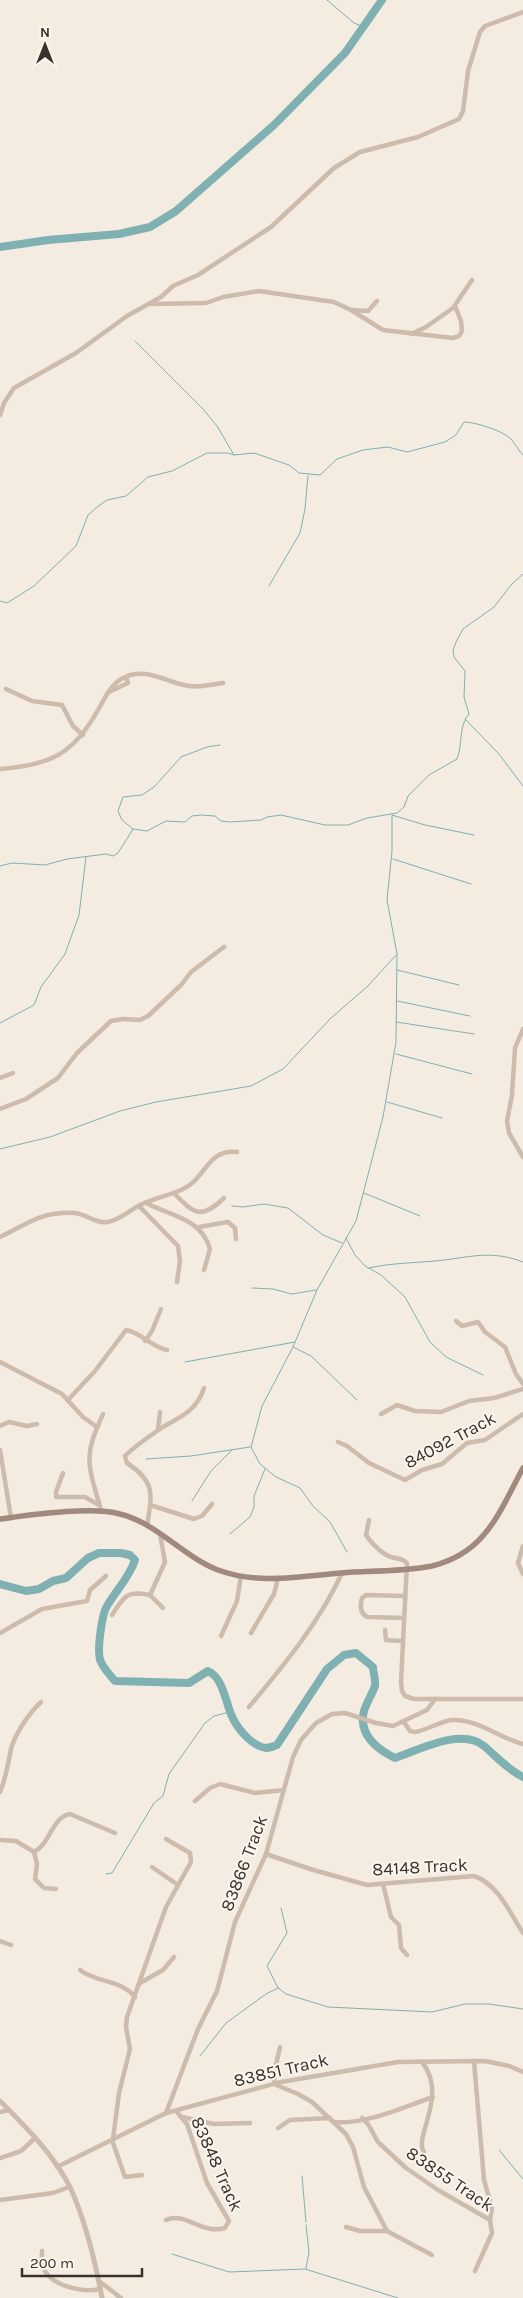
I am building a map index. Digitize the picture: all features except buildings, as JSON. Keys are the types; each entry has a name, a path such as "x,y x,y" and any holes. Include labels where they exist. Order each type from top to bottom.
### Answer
{"main road":[{"path":"0,1519 100,1508 121,1514 147,1526 206,1565 241,1576 278,1578 407,1569 441,1563 458,1556 476,1544 494,1521 523,1468"}],"street":[{"path":"0,415 4,403 14,388 76,353 127,316 150,304 173,286 198,275 271,227 324,175 350,158 369,149 418,137 459,119 463,110 468,71 480,32 485,26 523,12"},
{"path":"411,334 426,327 454,306 472,280"},
{"path":"150,304 206,303 223,297 259,291 327,301 351,310 383,330 453,338 459,336 462,331 461,321 454,306"},
{"path":"351,310 368,311 377,301"},
{"path":"0,769 39,764 52,760 83,735 108,693 115,684 126,676 142,673 193,687 223,682"},
{"path":"6,689 32,701 62,705 73,726 83,735"},
{"path":"0,1109 26,1099 58,1078 80,1049 111,1022 123,1019 140,1020 148,1016 181,985 193,970 224,946"},
{"path":"523,1029 516,1048 512,1095 507,1121 509,1133 523,1157"},
{"path":"0,1078 13,1073"},
{"path":"0,1237 40,1216 75,1213 108,1222 139,1206 174,1193 196,1182 217,1155 224,1151 237,1152"},
{"path":"174,1193 189,1209 200,1212 209,1211 224,1198"},
{"path":"146,1203 188,1220 199,1227 210,1251 204,1270"},
{"path":"139,1206 178,1246 180,1261 177,1282"},
{"path":"199,1227 228,1222 235,1228 236,1239"},
{"path":"145,1340 152,1331 161,1309"},
{"path":"456,1321 462,1326 478,1322 485,1332 503,1345 508,1351 516,1374 523,1384"},
{"path":"68,1400 95,1371 123,1332 132,1332 157,1348 167,1350"},
{"path":"0,1362 48,1385 68,1400 97,1427"},
{"path":"147,1526 151,1495 148,1482 137,1469 127,1463 125,1458 128,1453 192,1410 199,1401 204,1388"},
{"path":"381,1414 397,1405 415,1412 441,1412 469,1401 494,1398 523,1389"},
{"path":"158,1432 160,1412"},
{"path":"100,1508 91,1475 89,1454 103,1414"},
{"name":"84092 Track","path":"338,1442 347,1446 369,1463 405,1480 422,1470 442,1464 468,1444 489,1438 523,1414"},
{"path":"0,1426 9,1422 27,1426 37,1424"},
{"path":"0,1450 11,1518"},
{"path":"63,1473 56,1497 85,1496 100,1508"},
{"path":"150,1505 194,1519 202,1516 212,1504"},
{"path":"368,1520 366,1532 368,1538 387,1555 404,1561 407,1569 401,1682 403,1694 408,1698 523,1699"},
{"path":"150,1595 165,1562 160,1534"},
{"path":"523,1546 518,1564 523,1574"},
{"path":"249,1707 298,1648 342,1573"},
{"path":"0,1633 42,1609 87,1601 90,1590 106,1576"},
{"path":"221,1636 238,1601 241,1576"},
{"path":"251,1632 274,1594 278,1578"},
{"path":"112,1615 126,1595 137,1593 150,1595 163,1608"},
{"path":"404,1618 367,1617 363,1614 361,1606 362,1598 366,1595 405,1596"},
{"path":"384,1630 386,1640 403,1641"},
{"name":"83866 Track","path":"166,2113 198,2029 217,1991 237,1918 266,1854 298,1745 316,1723 336,1712 389,1726 404,1722 427,1710 435,1699"},
{"path":"0,1792 10,1762 13,1744 26,1722 42,1702"},
{"path":"404,1722 410,1731 415,1732 448,1721 459,1721 488,1728 523,1744"},
{"path":"195,1801 210,1788 220,1784 255,1793 284,1790"},
{"path":"34,1852 41,1846 59,1821 68,1814 78,1815 115,1833"},
{"path":"142,2175 125,2177 112,2139 119,2093 130,2049 126,2022 166,1907 188,1869 191,1855 166,1839"},
{"path":"0,1840 16,1841 34,1852 37,1864 35,1879 43,1887 56,1889"},
{"name":"84148 Track","path":"266,1854 357,1882 383,1884 431,1878 468,1876 479,1878 492,1887 523,1933"},
{"path":"152,1867 178,1885"},
{"path":"383,1884 390,1914 399,1925 401,1948 407,1956"},
{"path":"0,1941 11,1945"},
{"path":"140,1983 163,1970 174,1957"},
{"path":"80,1970 87,1975 124,1987 134,1997"},
{"path":"280,2047 274,2084 304,2097 332,2120 350,2140 364,2187 387,2231"},
{"path":"474,2061 484,2180 492,2208 490,2220"},
{"name":"83851 Track","path":"58,2167 166,2113 274,2084 340,2070 398,2062 474,2061 509,2066 523,2072"},
{"path":"422,2062 429,2074 433,2097 433,2106 422,2143 424,2152"},
{"path":"278,2128 290,2120 332,2120 345,2122 385,2113 433,2097"},
{"path":"0,2101 58,2167 70,2187 90,2243 102,2298"},
{"path":"0,2112 9,2110"},
{"name":"83848 Track","path":"166,2220 176,2217 210,2230 225,2228 228,2221 207,2183 187,2124 176,2111"},
{"path":"181,2116 214,2124 250,2123"},
{"name":"83855 Track","path":"362,2118 368,2124 378,2142 406,2168 438,2190 490,2220 492,2233 475,2270"},
{"path":"0,2158 21,2151 34,2139"},
{"path":"0,2200 52,2193 70,2187"},
{"path":"346,2227 360,2231 387,2231 432,2255"},
{"path":"42,2251 43,2267 51,2278 74,2288 100,2290"},
{"path":"99,2281 122,2298"}],"waterway":[{"path":"327,0 354,23 364,27"},
{"path":"0,247 48,240 119,234 150,227 176,211 274,125 345,53 382,0"},
{"path":"135,341 203,409 217,426 234,455"},
{"path":"0,601 7,603 34,586 76,546 88,515 97,507 107,500 126,496 148,477 172,471 207,453 228,453 234,455 254,453 289,465 299,473 320,475 337,459 363,450 388,447 407,452 445,442 456,435 464,422 469,422 506,435 523,455"},
{"path":"269,586 300,533 305,509 308,476"},
{"path":"0,866 12,863 45,865 67,859 106,854 113,856 118,853 133,829 147,831 166,821 185,822 192,816 215,816 221,821 230,822 261,820 281,815 325,825 348,825 367,818 397,813 404,807 408,796 429,775 457,759 463,724 469,714 464,697 465,671 454,657 453,650 463,629 494,607 511,585 523,574"},
{"path":"465,719 499,754 523,786"},
{"path":"133,829 122,820 118,811 123,797 142,795 154,787 181,757 207,747 220,745"},
{"path":"347,1552 330,1522 313,1506 300,1488 276,1477 260,1464 251,1447 262,1406 293,1347 317,1290 356,1221 383,1117 396,1042 397,954 387,900 392,851 392,815 425,825 474,835"},
{"path":"0,1023 34,1005 41,987 65,954 79,915 86,857"},
{"path":"393,859 471,884"},
{"path":"0,1149 50,1137 120,1111 156,1102 251,1086 283,1069 331,1018 368,986 396,955"},
{"path":"397,970 459,985"},
{"path":"397,1001 470,1016"},
{"path":"396,1022 474,1034"},
{"path":"396,1054 472,1074"},
{"path":"387,1102 442,1118"},
{"path":"364,1193 420,1216"},
{"path":"232,1206 243,1207 264,1204 288,1208 323,1235 342,1243"},
{"path":"346,1238 355,1255 365,1266 381,1275 405,1297 430,1342 446,1357 483,1375"},
{"path":"369,1268 489,1255 523,1262"},
{"path":"252,1288 273,1289 292,1294 316,1290"},
{"path":"185,1362 295,1342"},
{"path":"293,1347 311,1356 357,1400"},
{"path":"146,1459 191,1456 250,1447"},
{"path":"192,1501 211,1471 232,1450"},
{"path":"230,1534 250,1517 254,1507 254,1496 265,1469"},
{"path":"0,1584 26,1591 39,1589 53,1581 66,1578 88,1558 99,1553 130,1555 135,1560 126,1578 105,1610 100,1634 99,1651 101,1662 105,1670 115,1681 189,1683 208,1671 213,1674 220,1684 236,1725 255,1744 267,1748 277,1745 327,1669 344,1655 356,1653 373,1667 375,1686 365,1708 363,1719 366,1734 382,1750 395,1758 452,1739 475,1741 484,1746 507,1767 523,1777"},
{"path":"106,1874 112,1873 154,1803 163,1796 169,1774 205,1723 214,1716 230,1712"},
{"path":"281,1908 287,1933 267,1966 278,1988 286,1994 328,2007 432,2012 465,2004 489,2004 523,2009"},
{"path":"200,2056 226,2023 266,1994 278,1988"},
{"path":"499,2150 523,2179"},
{"path":"302,2176 306,2222"},
{"path":"306,2225 309,2252 306,2269"},
{"path":"172,2254 229,2272 305,2269 398,2298"}]}
